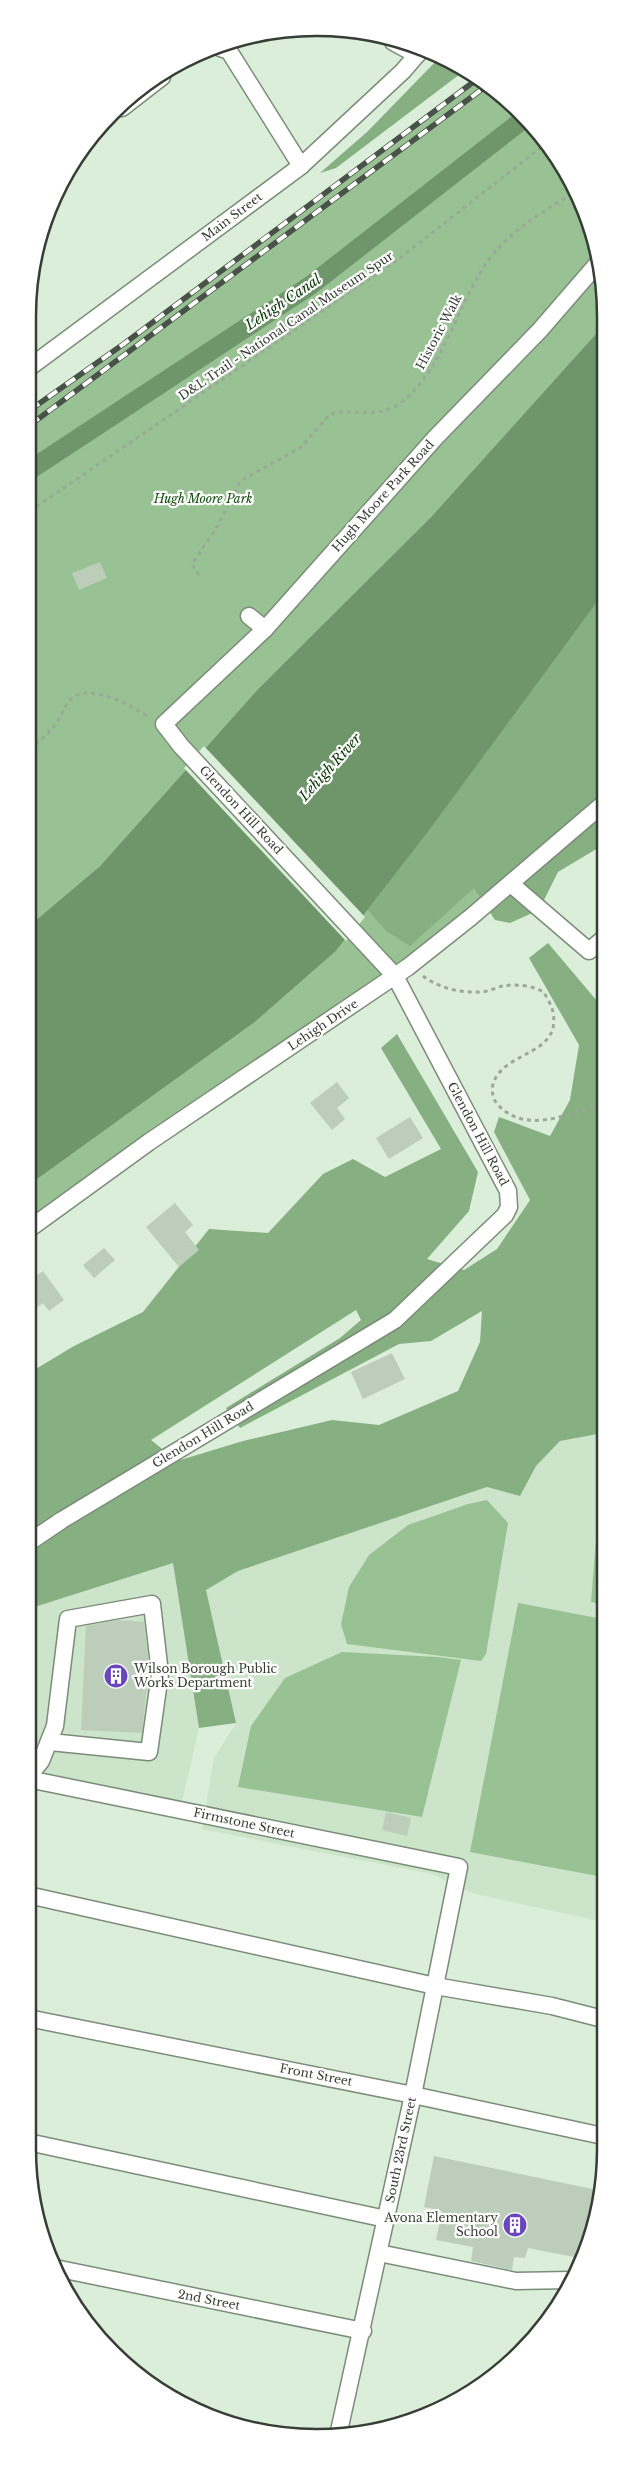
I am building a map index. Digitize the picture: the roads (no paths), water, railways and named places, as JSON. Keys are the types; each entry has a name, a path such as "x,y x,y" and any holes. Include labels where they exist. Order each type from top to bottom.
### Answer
{"street":[{"path":"228,51 301,166"},
{"name":"Main Street","path":"36,364 301,166 403,71 417,55"},
{"name":"Hugh Moore Park Road","path":"164,724 266,629 436,437 540,330 592,270"},
{"path":"249,616 266,629"},
{"name":"Glendon Hill Road","path":"36,1538 62,1520 395,1320 505,1216 509,1207 508,1191 396,976 181,746 164,724"},
{"name":"Lehigh Drive","path":"36,1224 149,1142 396,976 511,884 597,809"},
{"path":"511,884 589,951 597,944"},
{"path":"36,1770 50,1742 55,1726 68,1619 152,1604 160,1674 149,1752 50,1742"},
{"name":"Firmstone Street","path":"36,1780 459,1867"},
{"name":"South 23rd Street","path":"340,2427 363,2330 413,2095 459,1867"},
{"path":"36,1897 434,1986 552,2006 597,2017"},
{"name":"Front Street","path":"36,2020 413,2095 597,2135"},
{"path":"36,2144 386,2219"},
{"path":"379,2252 516,2281 564,2280"},
{"name":"2nd Street","path":"64,2270 363,2330"}],"water":[{"name":"Lehigh River","path":"597,333 597,602 428,832 336,951 255,1022 36,1180 36,920 100,866 259,688 431,517"}],"waterway":[{"name":"Lehigh Canal","path":"36,466 311,285 519,123"}],"railway":[{"path":"36,406 125,343 472,83"},
{"path":"36,421 481,90"}],"place":[{"name":"Wilson Borough Public Works Department","path":"116,1676"},
{"name":"Avona Elementary School","path":"515,2225"}],"park label":[{"name":"Hugh Moore Park","path":"203,499"}]}
